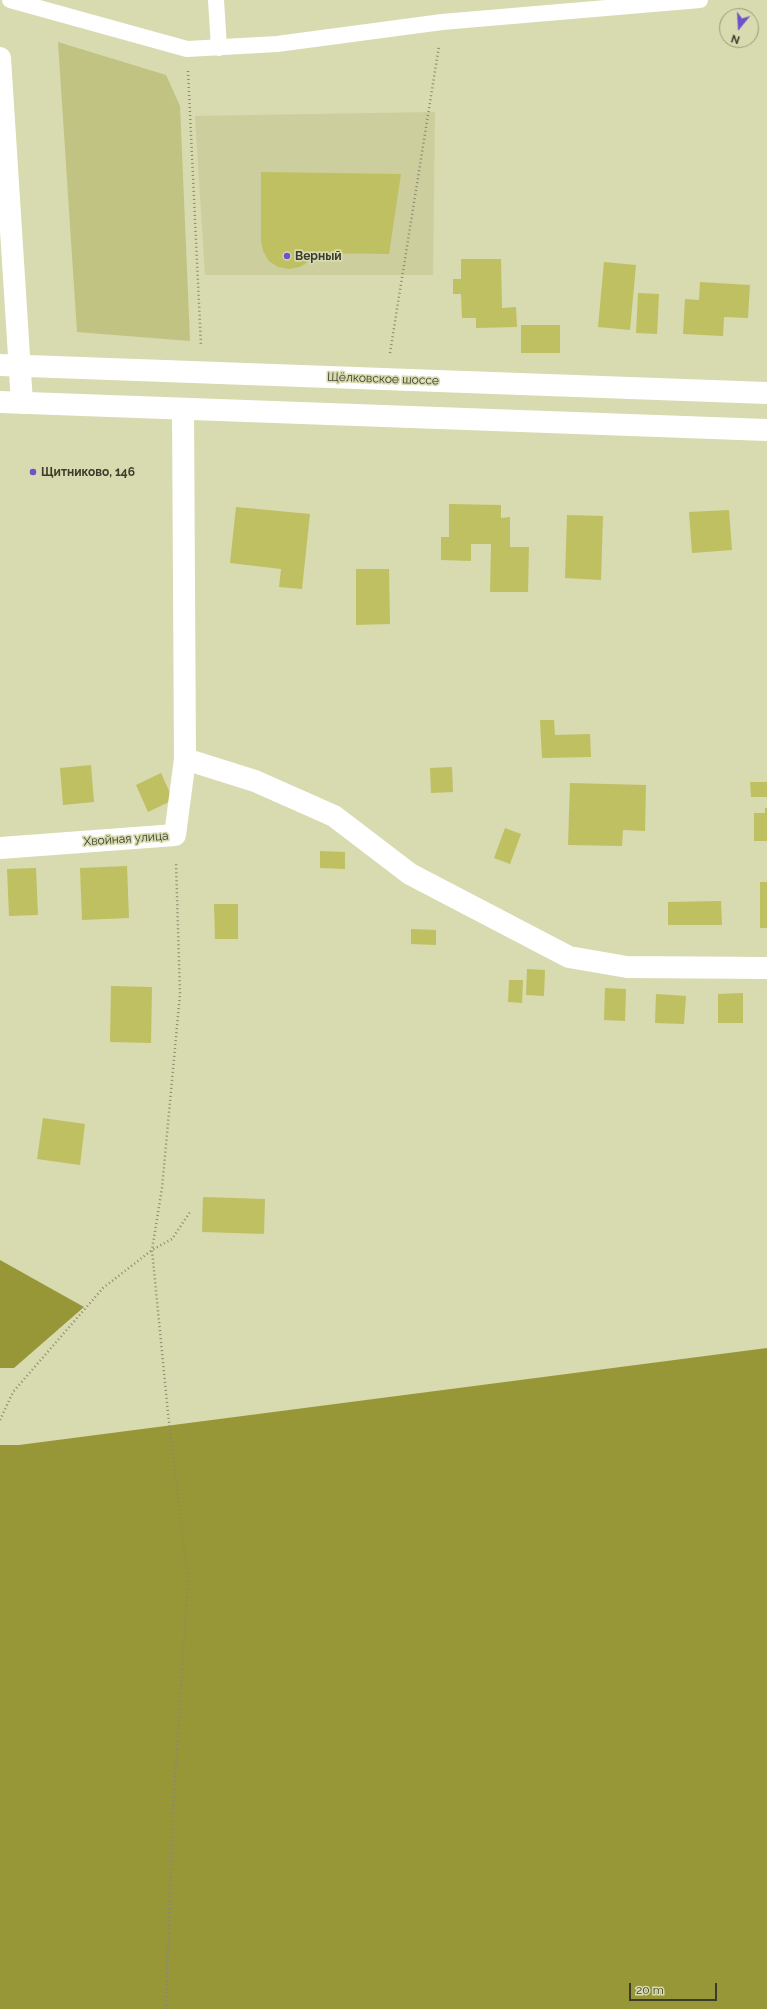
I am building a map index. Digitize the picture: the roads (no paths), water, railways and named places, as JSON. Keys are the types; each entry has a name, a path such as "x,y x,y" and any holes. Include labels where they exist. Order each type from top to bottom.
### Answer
{"street":[{"path":"0,67 10,365 22,403"},
{"name":"Щёлковское шоссе","path":"10,365 767,393"},
{"path":"0,402 767,430"},
{"name":"Хвойная улица","path":"0,848 175,835 185,759 180,626 183,409"},
{"path":"185,759 255,781 334,816 410,874 569,957 627,967 767,968"}],"lane":[{"path":"10,0 187,49 277,44 442,22 700,0"},
{"path":"216,0 219,48"}],"place":[{"name":"Верный","path":"287,256"},
{"name":"Щитниково, 146","path":"33,472"}]}
